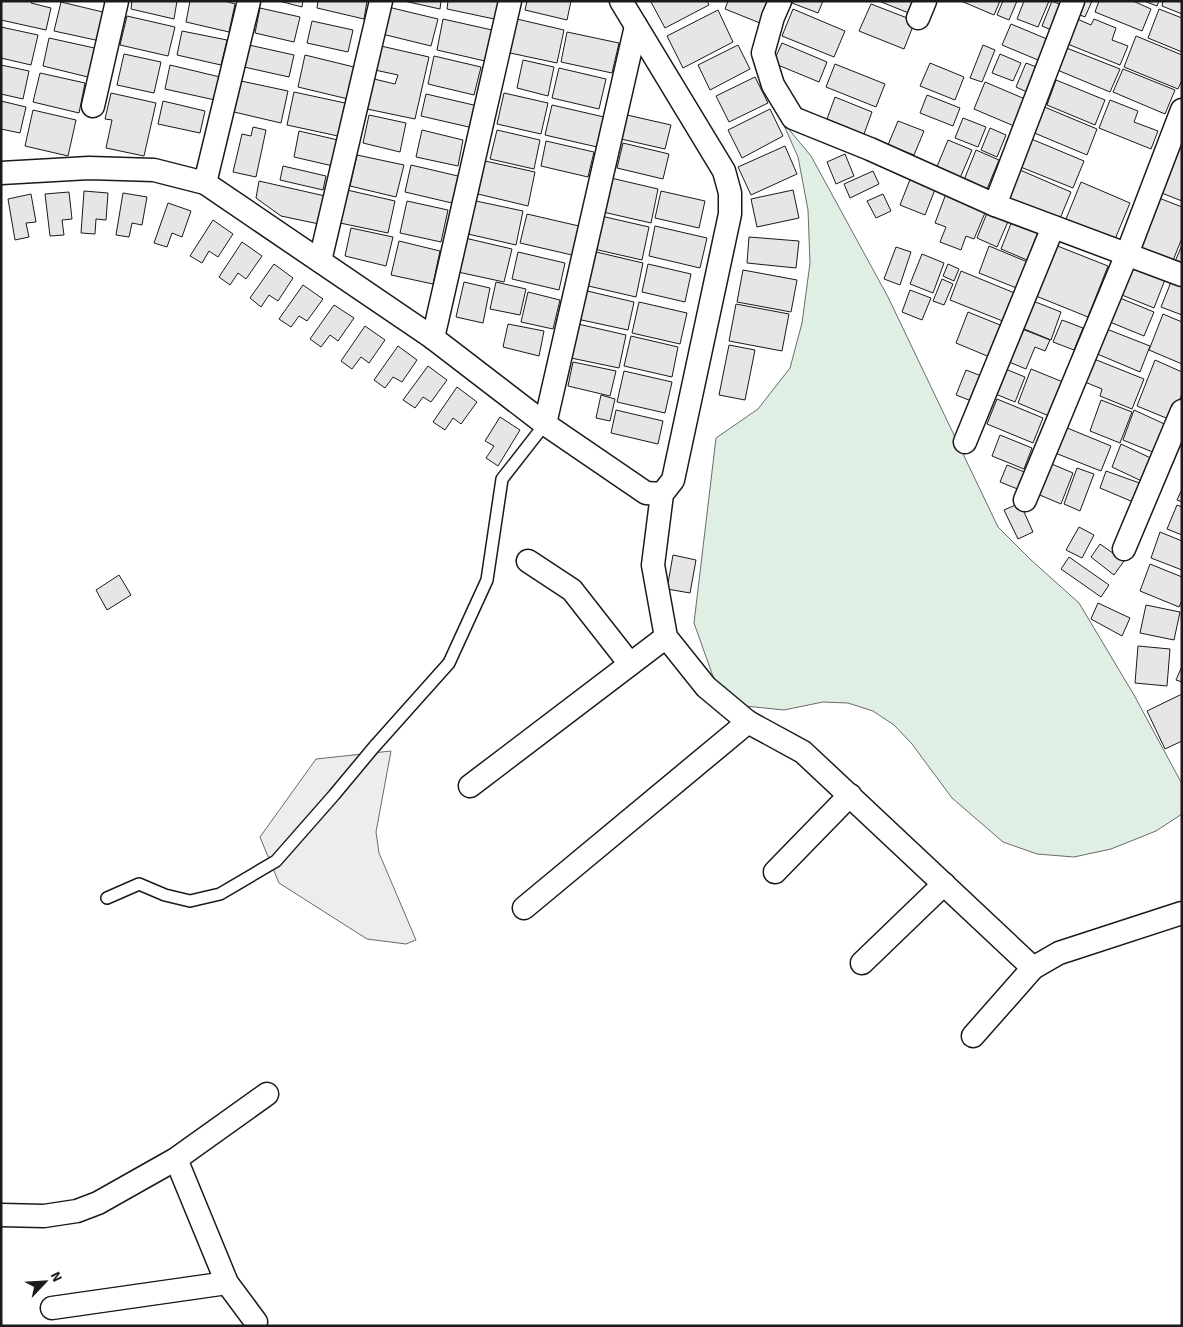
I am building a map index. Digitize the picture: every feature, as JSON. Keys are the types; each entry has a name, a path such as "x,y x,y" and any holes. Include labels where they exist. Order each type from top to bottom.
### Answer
{"street":[{"path":"92,106 117,1"},
{"path":"205,183 249,1"},
{"path":"320,261 381,1"},
{"path":"433,338 510,1"},
{"path":"621,1 724,171 730,193 730,214 674,480 662,494 653,565 666,637 706,687 748,722 803,752 1034,968"},
{"path":"780,1 773,17 763,53 773,85 793,118 870,149 995,205 1182,275"},
{"path":"995,205 1073,1"},
{"path":"545,424 636,26"},
{"path":"1025,500 1127,254 1182,110"},
{"path":"1,173 89,168 154,170 205,183 433,338 545,424 646,494 662,494"},
{"path":"965,442 1053,227"},
{"path":"1124,549 1182,411"},
{"path":"528,561 572,590 630,664"},
{"path":"470,786 666,637"},
{"path":"524,908 748,722"},
{"path":"775,872 850,795"},
{"path":"862,963 944,884"},
{"path":"973,1036 1034,968 1059,953 1182,913"},
{"path":"1,1215 44,1216 77,1211 98,1203 176,1159 267,1094"},
{"path":"176,1159 227,1283 256,1322"},
{"path":"52,1308 227,1283"}],"lane":[{"path":"107,898 139,884 164,895 190,901 220,894 276,861 449,663 487,580 502,479 545,424"}],"green space":[{"path":"782,121 811,156 888,297 998,527 1079,603 1134,695 1182,784 1182,814 1156,831 1111,849 1074,857 1037,854 1003,842 952,798 912,744 894,725 873,711 848,703 823,702 784,710 745,706 715,682 694,623 716,438 758,409 790,368 802,323 810,263 808,210 798,157"}],"shaded area":[{"path":"391,751 376,832 379,853 416,940 406,944 367,939 279,883 260,837 316,759"}],"building":[{"path":"1,1 32,1 31,3 51,8 46,30 1,20"},
{"path":"132,1 177,1 174,19 131,9"},
{"path":"190,1 225,1 235,4 229,32 186,22"},
{"path":"279,1 303,1 302,7"},
{"path":"318,1 367,1 364,19 317,8"},
{"path":"404,1 441,1 440,9"},
{"path":"448,1 503,1 499,20 447,9"},
{"path":"527,1 571,1 567,20 525,10"},
{"path":"707,1 709,5 665,28 651,2"},
{"path":"728,1 768,2 760,23 725,9"},
{"path":"793,1 823,1 818,13 792,3"},
{"path":"879,1 922,1 916,16"},
{"path":"961,1 1000,1 994,15"},
{"path":"1003,1 1017,1 1009,20 997,15"},
{"path":"1024,1 1049,1 1038,27 1017,19"},
{"path":"1052,1 1066,7 1056,32 1042,26"},
{"path":"1080,1 1092,1 1085,17 1075,13"},
{"path":"1099,1 1133,1 1151,9 1142,31 1095,12"},
{"path":"1144,1 1159,1 1157,6"},
{"path":"1163,1 1182,1 1182,14 1162,6"},
{"path":"61,2 107,13 100,41 54,31"},
{"path":"871,4 915,21 904,49 859,31"},
{"path":"388,7 438,19 431,46 382,34"},
{"path":"260,8 300,17 294,42 255,33"},
{"path":"793,9 845,31 834,57 782,36"},
{"path":"1159,9 1182,18 1182,52 1148,38"},
{"path":"718,10 733,42 683,68 667,36"},
{"path":"127,16 175,27 168,56 120,45"},
{"path":"1075,18 1091,25 1094,19 1116,28 1112,40 1128,46 1120,65 1065,43"},
{"path":"443,19 492,30 485,61 437,50"},
{"path":"517,19 564,30 557,63 510,53"},
{"path":"312,21 353,30 348,52 307,43"},
{"path":"1011,24 1047,39 1038,60 1002,45"},
{"path":"1,27 38,35 31,65 1,58"},
{"path":"182,31 227,40 221,65 177,55"},
{"path":"567,32 619,43 612,73 561,62"},
{"path":"1136,36 1182,55 1182,80 1178,89 1124,67"},
{"path":"49,38 99,49 92,78 43,66"},
{"path":"782,43 827,62 819,82 773,63"},
{"path":"249,45 294,55 289,77 244,67"},
{"path":"738,45 750,69 710,90 698,65"},
{"path":"983,45 995,50 982,82 970,78"},
{"path":"381,46 429,57 415,119 367,109 374,79 395,84 398,75 375,70"},
{"path":"1064,47 1120,69 1110,92 1055,69"},
{"path":"124,54 161,62 154,93 117,85"},
{"path":"1000,54 1021,63 1013,81 992,73"},
{"path":"305,55 354,67 348,99 298,87"},
{"path":"434,56 481,67 474,95 428,84"},
{"path":"523,60 554,67 548,96 517,88"},
{"path":"930,63 964,77 955,100 920,86"},
{"path":"1026,63 1039,68 1029,93 1016,87"},
{"path":"835,64 885,84 876,107 826,87"},
{"path":"1,65 29,71 23,99 1,94"},
{"path":"170,65 220,77 215,100 165,89"},
{"path":"559,68 606,79 599,109 552,98"},
{"path":"1123,69 1175,90 1165,114 1113,92"},
{"path":"40,73 85,83 79,113 33,102"},
{"path":"755,77 768,103 729,122 716,96"},
{"path":"1056,80 1105,100 1095,125 1047,105"},
{"path":"241,81 288,91 281,123 234,112"},
{"path":"985,82 1025,99 1014,126 974,109"},
{"path":"294,92 345,103 338,136 287,125"},
{"path":"111,93 156,103 144,156 106,148 112,120 105,119"},
{"path":"504,93 548,103 541,134 497,124"},
{"path":"426,94 478,106 473,128 421,116"},
{"path":"927,95 960,108 953,126 920,113"},
{"path":"835,97 872,112 864,134 827,119"},
{"path":"1110,100 1138,111 1134,122 1158,131 1151,149 1099,128"},
{"path":"1,101 26,107 20,133 1,129"},
{"path":"163,101 205,111 200,133 158,124"},
{"path":"552,105 604,117 597,147 545,135"},
{"path":"1042,106 1097,129 1087,155 1032,132"},
{"path":"770,109 783,136 742,158 728,130"},
{"path":"33,110 76,120 68,156 25,146"},
{"path":"369,115 406,123 400,152 363,143"},
{"path":"627,115 671,125 665,149 621,139"},
{"path":"963,118 986,127 978,147 955,138"},
{"path":"898,121 924,131 914,155 888,145"},
{"path":"253,127 266,130 256,177 233,172 242,134 251,136"},
{"path":"990,128 1006,135 997,157 981,150"},
{"path":"422,130 463,140 458,166 416,157"},
{"path":"497,130 540,140 534,169 490,159"},
{"path":"299,131 338,140 333,166 294,157"},
{"path":"1182,134 1182,201 1159,192"},
{"path":"1029,138 1084,161 1073,188 1018,166"},
{"path":"948,140 972,150 960,178 936,169"},
{"path":"546,141 594,152 588,177 541,166"},
{"path":"623,143 669,154 663,179 617,168"},
{"path":"785,146 797,174 751,195 738,167"},
{"path":"976,150 999,160 987,189 964,180"},
{"path":"845,154 854,176 836,184 827,162"},
{"path":"357,155 404,165 396,197 350,186"},
{"path":"485,161 535,172 528,206 478,194"},
{"path":"411,165 458,176 452,203 405,192"},
{"path":"283,166 326,176 323,190 280,180"},
{"path":"1020,170 1071,192 1059,221 1007,200"},
{"path":"873,171 879,184 850,198 844,184"},
{"path":"911,177 936,187 925,215 900,205"},
{"path":"611,178 658,189 651,223 603,212"},
{"path":"259,181 325,196 319,224 281,216 256,198"},
{"path":"1081,182 1130,203 1113,244 1064,224"},
{"path":"347,190 395,201 388,233 340,223"},
{"path":"793,190 799,218 757,227 751,199"},
{"path":"84,191 108,193 106,220 96,219 95,234 81,233"},
{"path":"661,191 705,201 699,228 655,218"},
{"path":"947,191 987,208 974,239 966,236 961,250 940,242 946,227 935,223"},
{"path":"69,192 72,219 62,220 64,235 50,236 45,194"},
{"path":"123,193 147,197 142,225 132,223 129,237 116,235"},
{"path":"31,194 36,222 26,223 29,237 15,240 8,199"},
{"path":"883,194 891,211 876,218 867,201"},
{"path":"1159,198 1182,207 1182,238 1172,263 1139,249"},
{"path":"407,201 448,210 441,242 400,233"},
{"path":"476,201 523,211 516,245 468,234"},
{"path":"168,203 191,211 182,237 172,233 167,247 154,243"},
{"path":"989,208 1010,217 997,247 977,238"},
{"path":"527,214 579,226 572,255 520,243"},
{"path":"601,216 649,227 642,260 594,249"},
{"path":"1014,216 1040,227 1027,260 1001,249"},
{"path":"213,220 233,234 218,257 209,251 202,263 190,256"},
{"path":"655,226 707,238 700,268 649,256"},
{"path":"351,228 393,237 386,266 345,256"},
{"path":"749,237 799,241 796,268 747,263"},
{"path":"465,238 512,249 504,282 458,272"},
{"path":"399,241 440,251 433,284 391,275"},
{"path":"242,242 262,256 246,279 238,273 230,285 219,277"},
{"path":"1055,245 1108,266 1088,317 1036,296"},
{"path":"1182,245 1182,267 1174,264"},
{"path":"989,246 1030,263 1019,289 979,273"},
{"path":"896,247 911,252 900,285 884,279"},
{"path":"592,251 643,263 636,297 584,285"},
{"path":"518,252 565,263 559,290 512,279"},
{"path":"922,254 944,263 933,293 910,284"},
{"path":"1129,262 1166,277 1154,308 1117,293"},
{"path":"274,264 293,278 278,301 269,295 261,307 250,298"},
{"path":"648,264 691,274 685,302 642,292"},
{"path":"948,264 959,269 954,281 943,276"},
{"path":"743,270 797,280 791,312 737,302"},
{"path":"961,271 1017,294 1005,322 950,300"},
{"path":"1173,277 1182,281 1182,315 1161,307"},
{"path":"942,279 953,284 944,305 933,301"},
{"path":"464,282 490,288 483,323 456,317"},
{"path":"496,282 526,289 520,315 490,309"},
{"path":"303,285 323,299 307,321 299,316 291,327 279,319"},
{"path":"583,290 634,302 628,330 577,319"},
{"path":"910,290 931,298 922,320 902,312"},
{"path":"528,292 560,300 553,329 521,322"},
{"path":"1115,296 1154,312 1144,336 1105,320"},
{"path":"1033,301 1061,312 1051,340 1022,328"},
{"path":"639,302 687,313 680,344 632,333"},
{"path":"736,304 789,314 782,351 729,341"},
{"path":"334,305 354,318 338,341 330,335 321,347 310,339"},
{"path":"968,312 1005,327 992,358 956,343"},
{"path":"1163,314 1182,322 1182,364 1149,350"},
{"path":"1062,320 1083,328 1074,350 1053,342"},
{"path":"508,324 544,331 539,356 503,347"},
{"path":"578,324 626,335 619,368 571,358"},
{"path":"365,326 385,340 369,363 361,357 352,369 341,361"},
{"path":"1104,328 1150,346 1140,372 1095,353"},
{"path":"1022,329 1050,340 1045,351 1035,347 1026,369 1009,362"},
{"path":"631,336 678,347 672,377 624,366"},
{"path":"729,345 755,350 745,400 719,395"},
{"path":"398,346 417,360 402,382 393,377 385,388 374,380"},
{"path":"1089,357 1144,379 1132,409 1100,396 1102,389 1080,380"},
{"path":"1155,360 1182,372 1182,394 1171,420 1137,406"},
{"path":"573,362 616,371 610,396 568,386"},
{"path":"428,366 447,380 431,402 423,397 415,408 403,400"},
{"path":"1003,368 1025,377 1015,402 993,393"},
{"path":"1031,369 1063,382 1049,416 1018,403"},
{"path":"966,370 984,377 974,402 956,395"},
{"path":"624,371 672,382 665,413 617,402"},
{"path":"457,387 477,402 461,424 453,418 445,430 433,422"},
{"path":"601,395 615,399 610,421 596,418"},
{"path":"997,399 1043,418 1033,443 987,424"},
{"path":"1101,400 1132,412 1120,443 1090,431"},
{"path":"616,410 663,421 658,444 611,433"},
{"path":"1134,410 1171,427 1160,455 1123,440"},
{"path":"500,417 520,430 498,466 486,458 494,446 485,441"},
{"path":"1060,425 1111,446 1101,471 1050,451"},
{"path":"1000,435 1032,448 1024,469 992,456"},
{"path":"1121,444 1157,461 1148,484 1112,467"},
{"path":"1047,462 1073,473 1061,504 1035,493"},
{"path":"1007,465 1027,473 1020,490 1000,482"},
{"path":"1077,468 1094,474 1080,511 1064,504"},
{"path":"1106,471 1145,485 1138,504 1100,488"},
{"path":"1182,489 1182,502 1177,500"},
{"path":"1020,503 1033,532 1018,539 1004,510"},
{"path":"1177,505 1182,507 1182,535 1167,529"},
{"path":"1079,527 1094,535 1082,558 1066,550"},
{"path":"1160,532 1182,541 1182,570 1151,558"},
{"path":"1100,544 1124,561 1114,575 1091,557"},
{"path":"673,555 696,560 690,593 667,589"},
{"path":"1069,557 1109,585 1101,597 1061,569"},
{"path":"1150,564 1182,577 1182,600 1179,607 1140,591"},
{"path":"119,575 131,595 107,610 96,590"},
{"path":"1098,603 1130,618 1122,636 1091,619"},
{"path":"1146,605 1180,612 1174,640 1140,633"},
{"path":"1138,646 1170,649 1167,686 1135,683"},
{"path":"1182,666 1182,682 1176,680"},
{"path":"1182,694 1182,741 1165,749 1147,711"}]}
